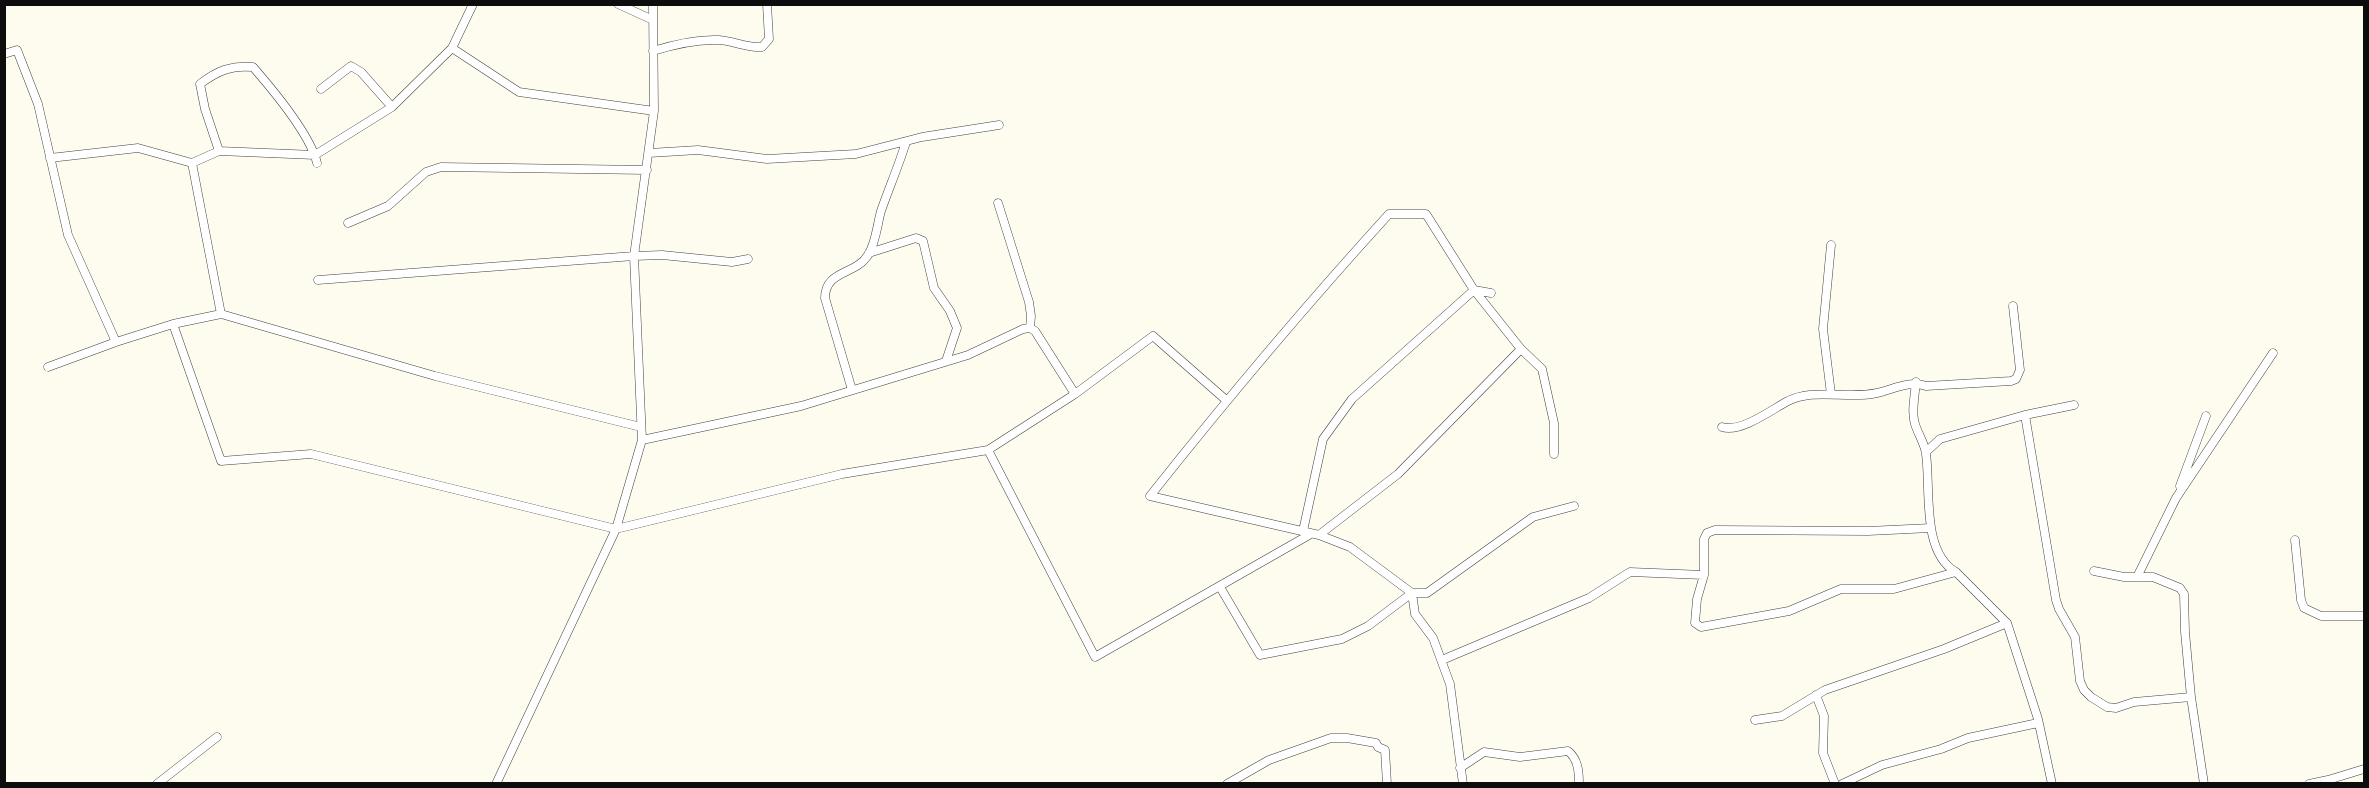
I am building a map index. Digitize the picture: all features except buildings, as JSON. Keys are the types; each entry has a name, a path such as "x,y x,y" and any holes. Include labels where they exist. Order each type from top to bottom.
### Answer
{"street":[{"path":"50,158 138,148 192,162 219,151 316,159 392,108 452,48 473,4"},
{"path":"618,4 653,20"},
{"path":"496,783 616,529 642,440 634,256 654,111 653,4"},
{"path":"653,51 700,40 722,40 754,48 762,47 769,39 767,4"},
{"path":"452,48 519,92 654,111"},
{"path":"4,54 17,50 38,104 68,235 116,342"},
{"path":"219,151 205,109 200,84 216,72 236,66 253,67 271,88 316,159"},
{"path":"321,89 351,66 361,72 392,108"},
{"path":"649,153 698,150 767,159 856,154 959,130 999,125"},
{"path":"852,390 825,298 825,288 830,281 863,262 869,253 906,142"},
{"path":"192,162 221,314"},
{"path":"348,224 388,206 426,172 441,167 647,170"},
{"path":"998,203 1029,302 1030,327"},
{"path":"1554,454 1554,423 1542,369 1521,349 1474,290 1426,214 1389,214 1327,281 1226,400 1150,496 1319,535 1350,547 1412,592 1427,593 1533,517 1574,506"},
{"path":"869,253 915,238 923,241 934,288 950,311 957,328 946,361"},
{"path":"1831,245 1823,329 1831,394"},
{"path":"318,280 634,256 662,255 732,262 748,260"},
{"path":"1474,290 1491,293"},
{"path":"988,450 1095,657 1220,587 1306,533 1323,439 1352,399 1474,290"},
{"path":"1722,427 1728,429 1738,427 1798,398 1831,394 1875,394 1916,382 1926,386 2016,379 2020,370 2013,306"},
{"path":"48,367 173,324 221,314 435,376 641,427"},
{"path":"173,324 221,461 311,454 616,529 842,474 988,450 1075,394 1153,336 1226,400"},
{"path":"642,440 801,406 968,354 1023,328 1030,327"},
{"path":"1030,327 1075,394"},
{"path":"1319,535 1398,474 1521,349"},
{"path":"2176,498 2273,353"},
{"path":"1916,382 1913,421 1926,452 1931,528 1940,556 1947,566 1956,572 2007,623 2035,708 2052,783"},
{"path":"1926,452 1940,439 2025,415 2074,405"},
{"path":"2025,415 2056,600 2075,637 2080,681 2084,690 2107,707 2116,708 2142,700 2191,697"},
{"path":"2137,577 2176,498 2206,416"},
{"path":"1931,528 1868,531 1715,530 1707,533 1704,539 1704,575 1694,619 1701,627 1789,611 1841,589 1893,589 1956,572"},
{"path":"2295,540 2301,600 2304,608 2321,616 2364,616"},
{"path":"2094,571 2124,577 2153,577 2180,588 2184,594 2184,632 2204,783"},
{"path":"1442,660 1589,598 1630,572 1704,575"},
{"path":"1220,587 1260,655 1342,639 1368,626 1412,592"},
{"path":"1412,592 1415,614 1433,638 1450,684 1463,783"},
{"path":"1755,720 1782,716 1816,695 1869,674 1944,649 2007,623"},
{"path":"1816,695 1824,716 1823,753 1835,783"},
{"path":"1842,783 1882,765 1941,749 1968,738 2038,723"},
{"path":"157,783 216,737"},
{"path":"1227,783 1269,760 1330,738 1376,743 1378,747 1385,750 1387,783"},
{"path":"1460,768 1484,752 1520,757 1568,750 1573,754 1578,768 1579,783"},
{"path":"2309,783 2364,769"}]}
